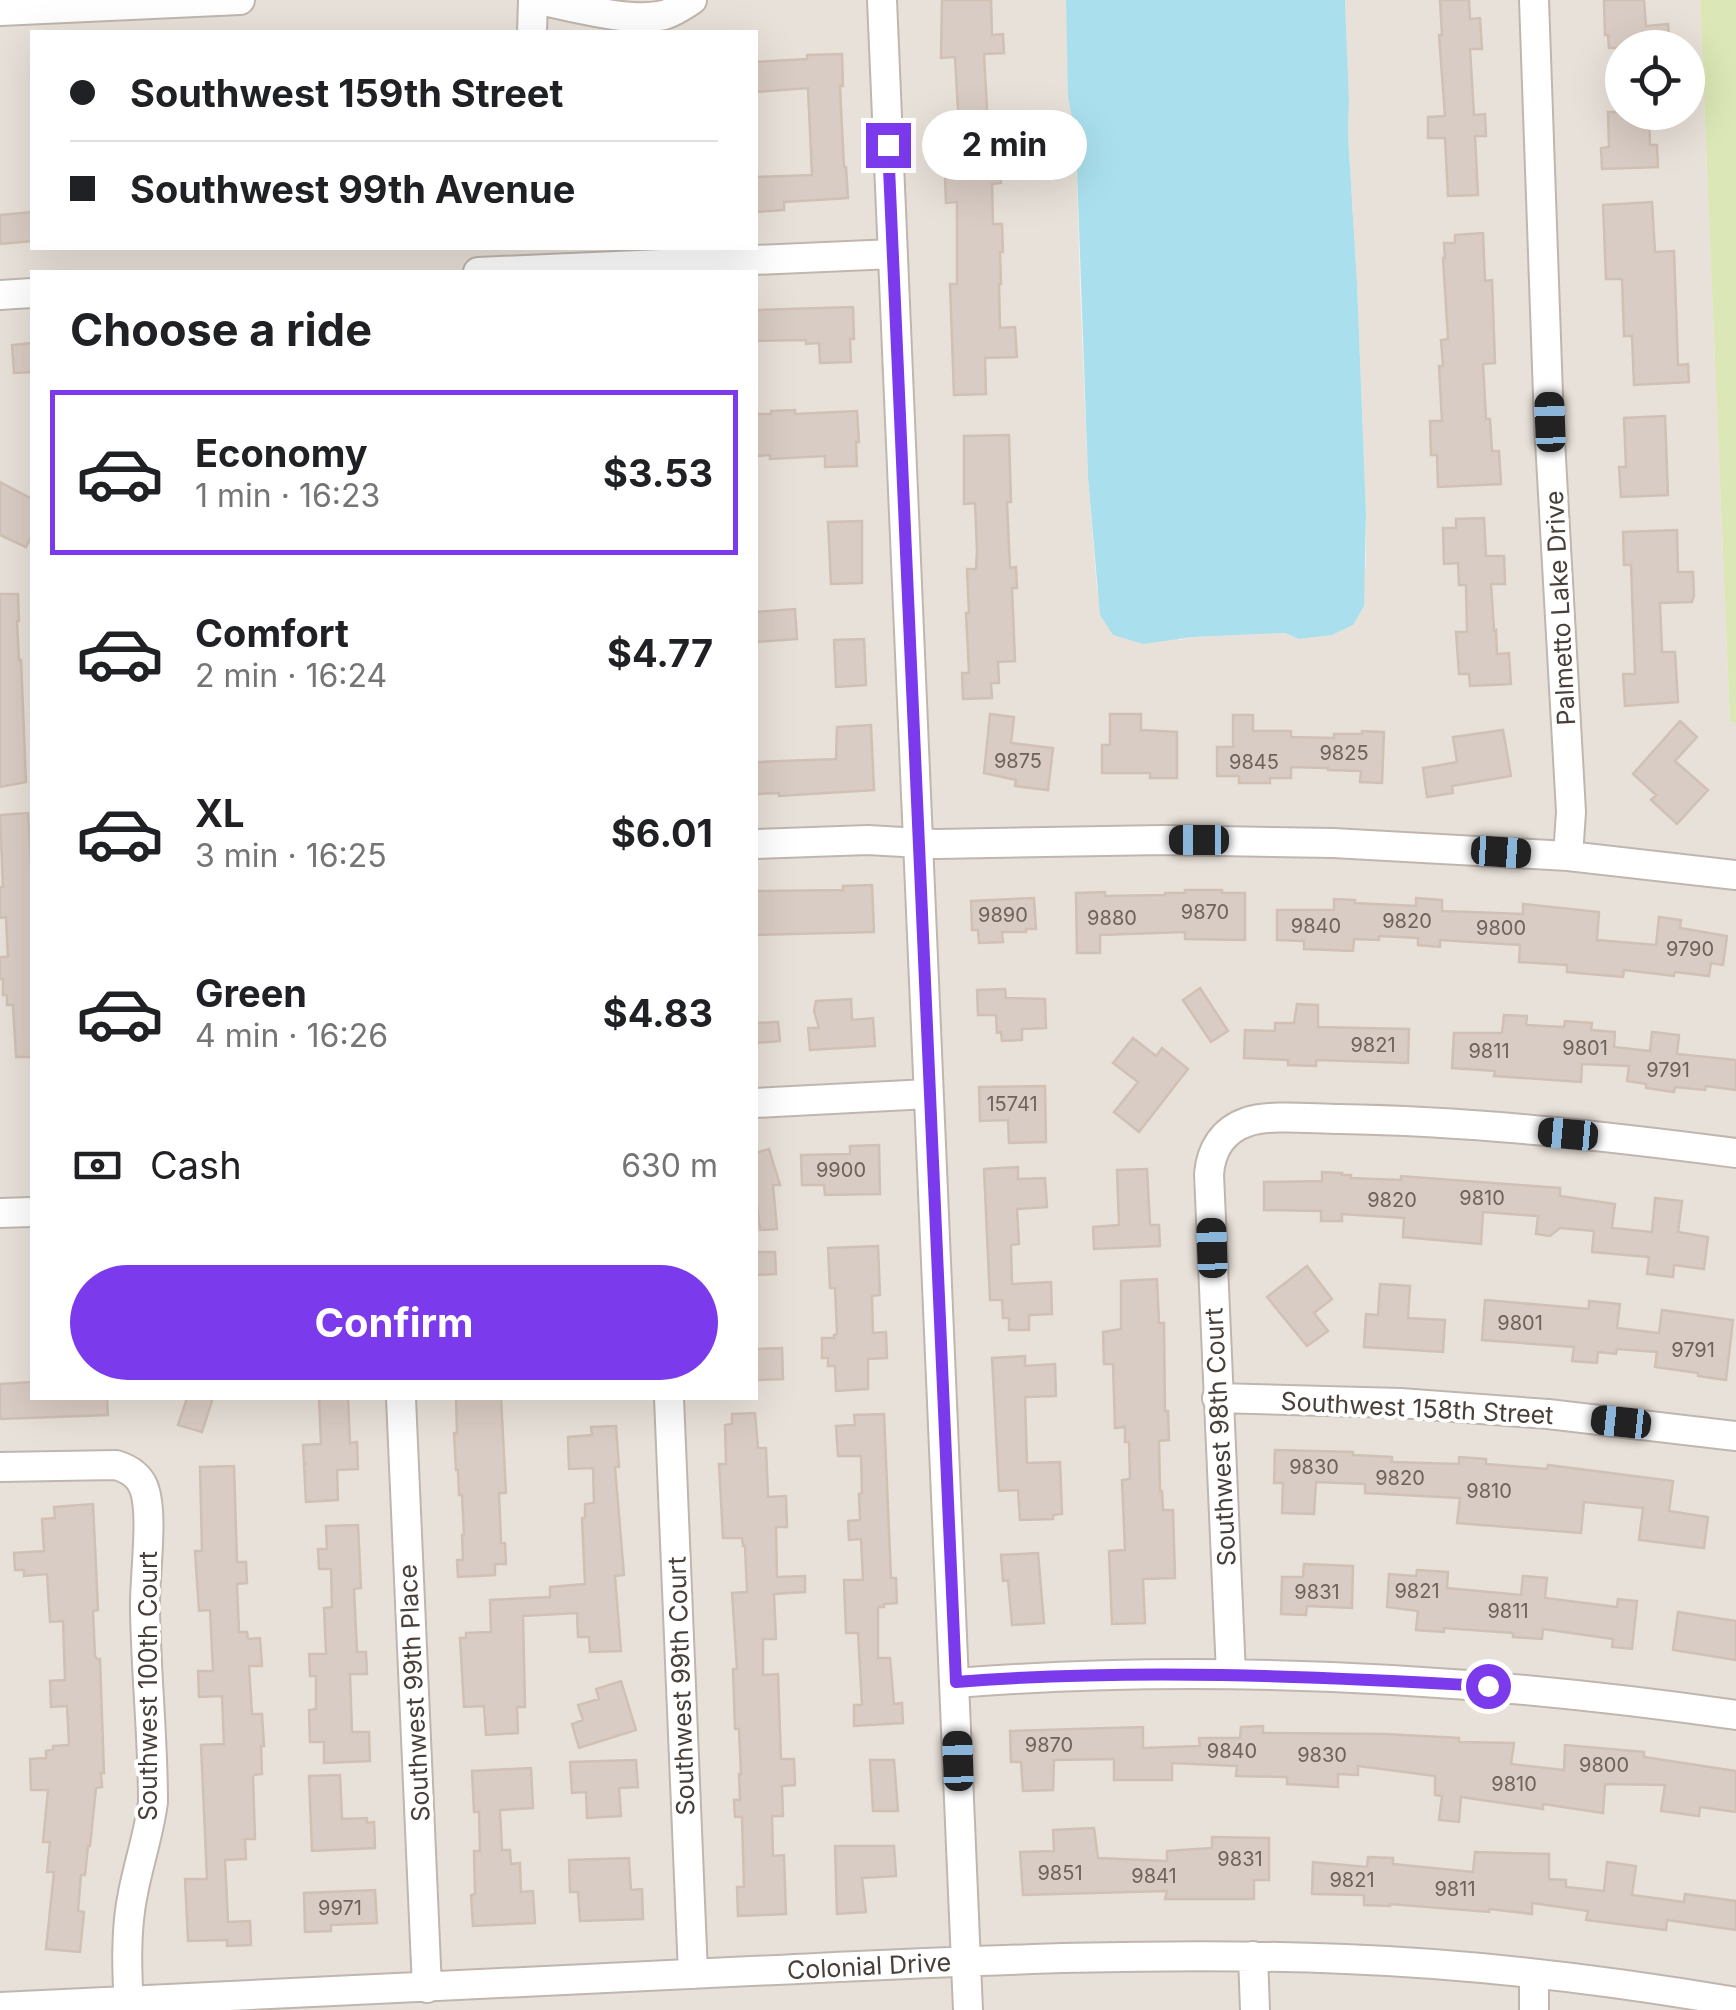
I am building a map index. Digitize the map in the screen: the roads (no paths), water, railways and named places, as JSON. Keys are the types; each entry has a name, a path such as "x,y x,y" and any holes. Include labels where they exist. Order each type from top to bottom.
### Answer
{"street":[{"path":"0,11 240,0"},
{"path":"532,30 536,0 600,12 651,16 666,14 692,0"},
{"path":"882,0 968,2010"},
{"name":"Palmetto Lake Drive","path":"1534,0 1550,422 1571,812 1568,856"},
{"path":"492,270 540,263 893,254"},
{"path":"0,295 30,292"},
{"path":"758,844 1236,840 1568,856 1736,875"},
{"path":"758,1102 928,1094"},
{"name":"Southwest 98th Court","path":"1231,1674 1209,1174 1220,1141 1233,1128 1254,1120 1353,1120 1568,1134 1736,1153"},
{"path":"0,1213 30,1212"},
{"name":"Southwest 158th Street","path":"1217,1398 1400,1403 1566,1416 1736,1436"},
{"name":"Southwest 99th Place","path":"400,1400 428,1988"},
{"name":"Southwest 99th Court","path":"669,1400 692,1974"},
{"name":"Southwest 100th Court","path":"0,1467 116,1465 132,1472 146,1496 145,1613 153,1802 129,1914 129,2006"},
{"path":"956,1682 1231,1674 1404,1681 1541,1691 1736,1715"},
{"path":"1253,1956 1255,2010"},
{"name":"Colonial Drive","path":"0,2007 129,2006 966,1962 1253,1956 1370,1960 1534,1974 1736,2002"},
{"path":"1534,1974 1534,2010"}],"water":[{"path":"1066,0 1345,0 1366,513 1364,606 1353,625 1332,635 1299,639 1285,633 1193,637 1143,644 1113,635 1100,615 1088,477 1076,143 1083,135 1074,128 1068,96"}]}
